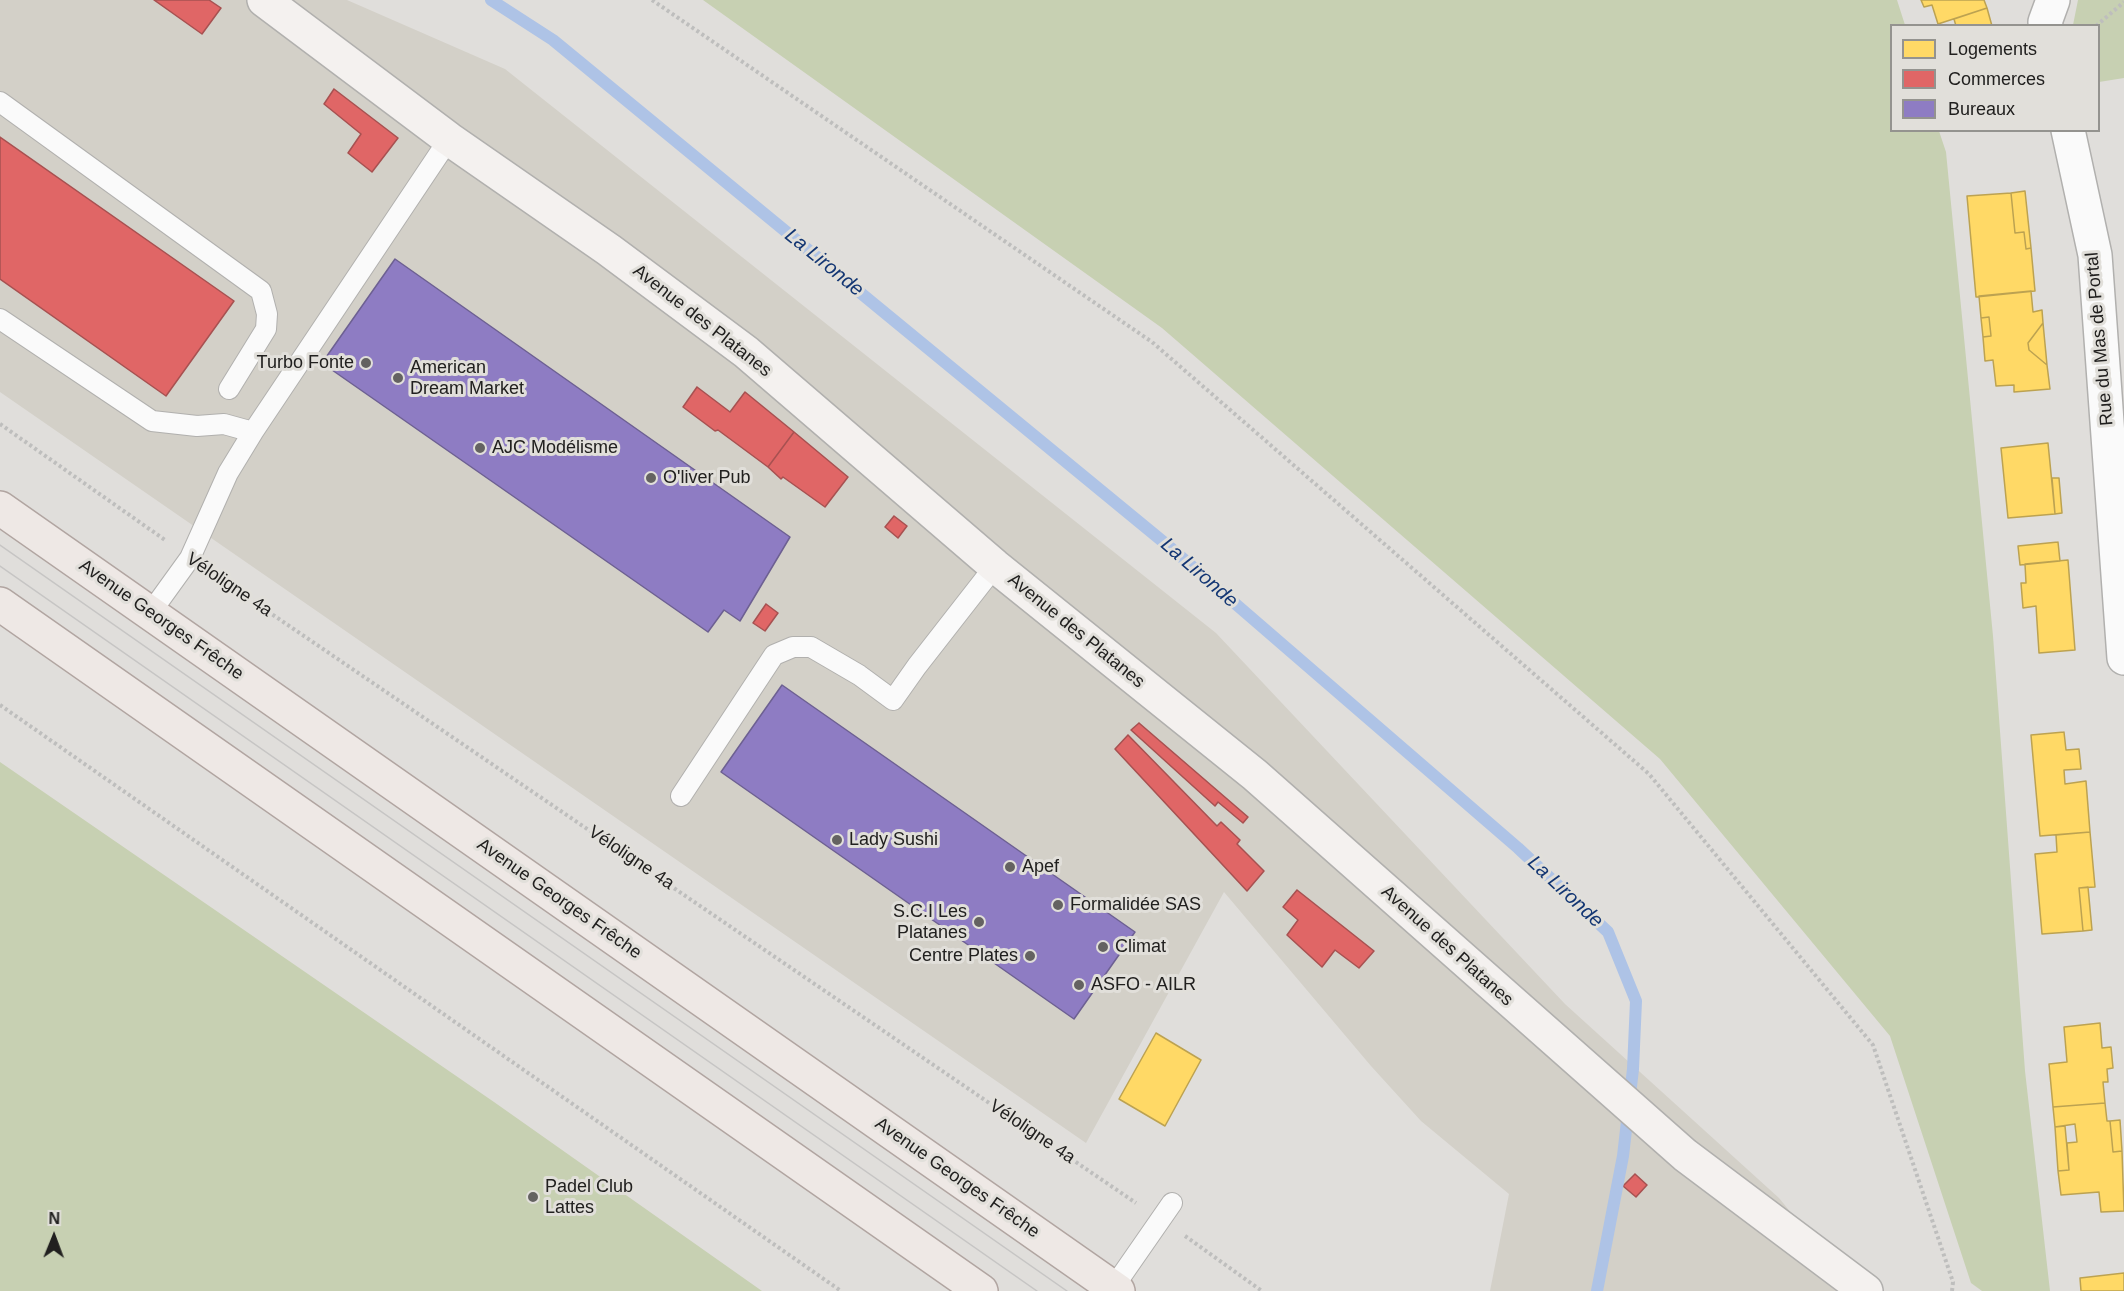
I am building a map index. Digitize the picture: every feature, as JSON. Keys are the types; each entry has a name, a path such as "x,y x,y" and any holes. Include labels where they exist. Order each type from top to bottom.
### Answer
{"main road":[{"name":"Avenue Georges Frêche","path":"0,508 1115,1289"},
{"path":"0,604 981,1291"}],"street":[{"name":"Avenue des Platanes","path":"264,0 449,139 609,250 746,352 995,566 1255,775 1685,1155 1866,1291"},
{"path":"2047,24 2053,0"},
{"name":"Rue du Mas de Portal","path":"2068,132 2095,255 2124,658"}],"lane":[{"path":"0,102 261,291 267,314 266,329 229,389"},
{"path":"150,612 190,558 228,473 253,432 449,139"},
{"path":"0,319 152,421 197,426 224,424 253,432"},
{"path":"681,796 774,655 793,647 811,647 859,675 893,700 995,566"},
{"path":"1115,1289 1166,1211"}],"path":[{"path":"652,0 1152,342 1649,774 1873,1045 1953,1282 1953,1291"},
{"path":"2098,24 2124,2"},
{"name":"Véloligne 4a","path":"0,424 190,558 1166,1211 1262,1291"},
{"path":"0,705 841,1291"}],"shaded area":[{"path":"0,0 347,0 505,69 1216,633 1565,1004 1779,1198 1855,1291 1490,1291 1509,1194 1421,1121 1371,1066 1224,892 1086,1143 0,392"}],"green space":[{"path":"703,0 1897,0 1905,24 1890,24 1890,132 1939,132 1946,152 1993,636 2025,1071 2050,1291 1982,1291 1971,1283 1890,1036 1660,759 1162,328"},
{"path":"2078,0 2124,0 2124,78 2100,82 2100,24 2073,24"},
{"path":"0,762 494,1102 762,1291 0,1291"}],"building: Logements":[{"path":"1921,0 1984,0 1987,8 1938,24 1932,5 1924,7"},
{"path":"1987,8 1991,24 1955,24 1954,19"},
{"path":"2025,191 2031,248 2026,249 2024,232 2015,233 2011,193"},
{"path":"2011,193 2015,233 2024,232 2026,249 2031,248 2035,291 1976,297 1967,196"},
{"path":"2031,291 2033,312 2042,310 2043,323 2028,343 2029,350 2047,365 2050,389 2014,392 2014,385 1996,386 1993,360 1985,361 1983,337 1991,336 1989,317 1981,318 1979,296"},
{"path":"1989,317 1991,336 1983,337 1981,318"},
{"path":"2043,323 2047,365 2029,350 2028,343"},
{"path":"2048,443 2055,514 2008,518 2001,448"},
{"path":"2052,478 2059,478 2062,513 2055,514"},
{"path":"2058,542 2060,561 2020,565 2018,546"},
{"path":"2068,560 2075,650 2039,653 2036,606 2023,608 2021,583 2026,583 2025,564"},
{"path":"2064,732 2066,750 2079,749 2081,769 2064,770 2065,784 2086,781 2090,832 2040,836 2031,735"},
{"path":"2090,832 2095,887 2079,888 2083,931 2042,934 2035,854 2057,852 2056,835"},
{"path":"2088,887 2092,930 2083,931 2079,888"},
{"path":"2100,1023 2102,1048 2111,1047 2113,1068 2107,1069 2108,1082 2103,1082 2105,1103 2053,1107 2049,1064 2067,1062 2064,1027"},
{"path":"1156,1033 1201,1060 1165,1126 1119,1099"},
{"path":"2105,1103 2107,1121 2110,1121 2113,1152 2122,1151 2124,1211 2101,1212 2099,1192 2061,1195 2058,1171 2069,1170 2067,1143 2077,1142 2075,1124 2055,1127 2053,1107"},
{"path":"2120,1120 2122,1151 2113,1152 2110,1121"},
{"path":"2065,1126 2069,1170 2058,1171 2055,1127"},
{"path":"2124,1273 2124,1291 2081,1291 2080,1278"}],"building: Commerces":[{"path":"154,0 209,0 221,8 202,34"},
{"path":"334,89 398,138 372,172 348,153 361,134 324,104"},
{"path":"0,137 234,301 166,396 0,279"},
{"path":"697,387 730,412 745,392 794,432 768,467 683,407"},
{"path":"794,432 848,477 825,507 783,477 781,479 768,467"},
{"path":"894,516 907,526 898,538 885,527"},
{"path":"766,604 778,613 765,631 753,623"},
{"path":"1139,723 1248,817 1243,823 1218,802 1215,806 1131,730"},
{"path":"1128,735 1217,826 1221,822 1240,840 1237,844 1264,871 1247,891 1115,749"},
{"path":"1297,890 1374,951 1359,968 1335,950 1322,967 1287,935 1298,920 1283,907"},
{"path":"1635,1174 1647,1185 1636,1197 1623,1186"}],"building: Bureaux":[{"path":"395,259 790,537 740,621 724,610 708,632 322,363"},
{"path":"782,685 1135,932 1074,1019 721,772"}],"waterway":[{"name":"La Lironde","path":"491,0 553,40 1172,549 1518,848 1608,932 1636,1001 1633,1069 1623,1156 1597,1291"}],"tram line":[{"path":"0,545 1067,1291"},
{"path":"0,566 1037,1291"}],"place":[{"name":"Turbo Fonte","path":"366,363"},
{"name":"American Dream Market","path":"398,378"},
{"name":"AJC Modélisme","path":"480,448"},
{"name":"O'liver Pub","path":"651,478"},
{"name":"Lady Sushi","path":"837,840"},
{"name":"Apef","path":"1010,867"},
{"name":"Formalidée SAS","path":"1058,905"},
{"name":"S.C.I Les Platanes","path":"979,922"},
{"name":"Climat","path":"1103,947"},
{"name":"Centre Plates","path":"1030,956"},
{"name":"ASFO - AILR","path":"1079,985"},
{"name":"Padel Club Lattes","path":"533,1197"}]}
